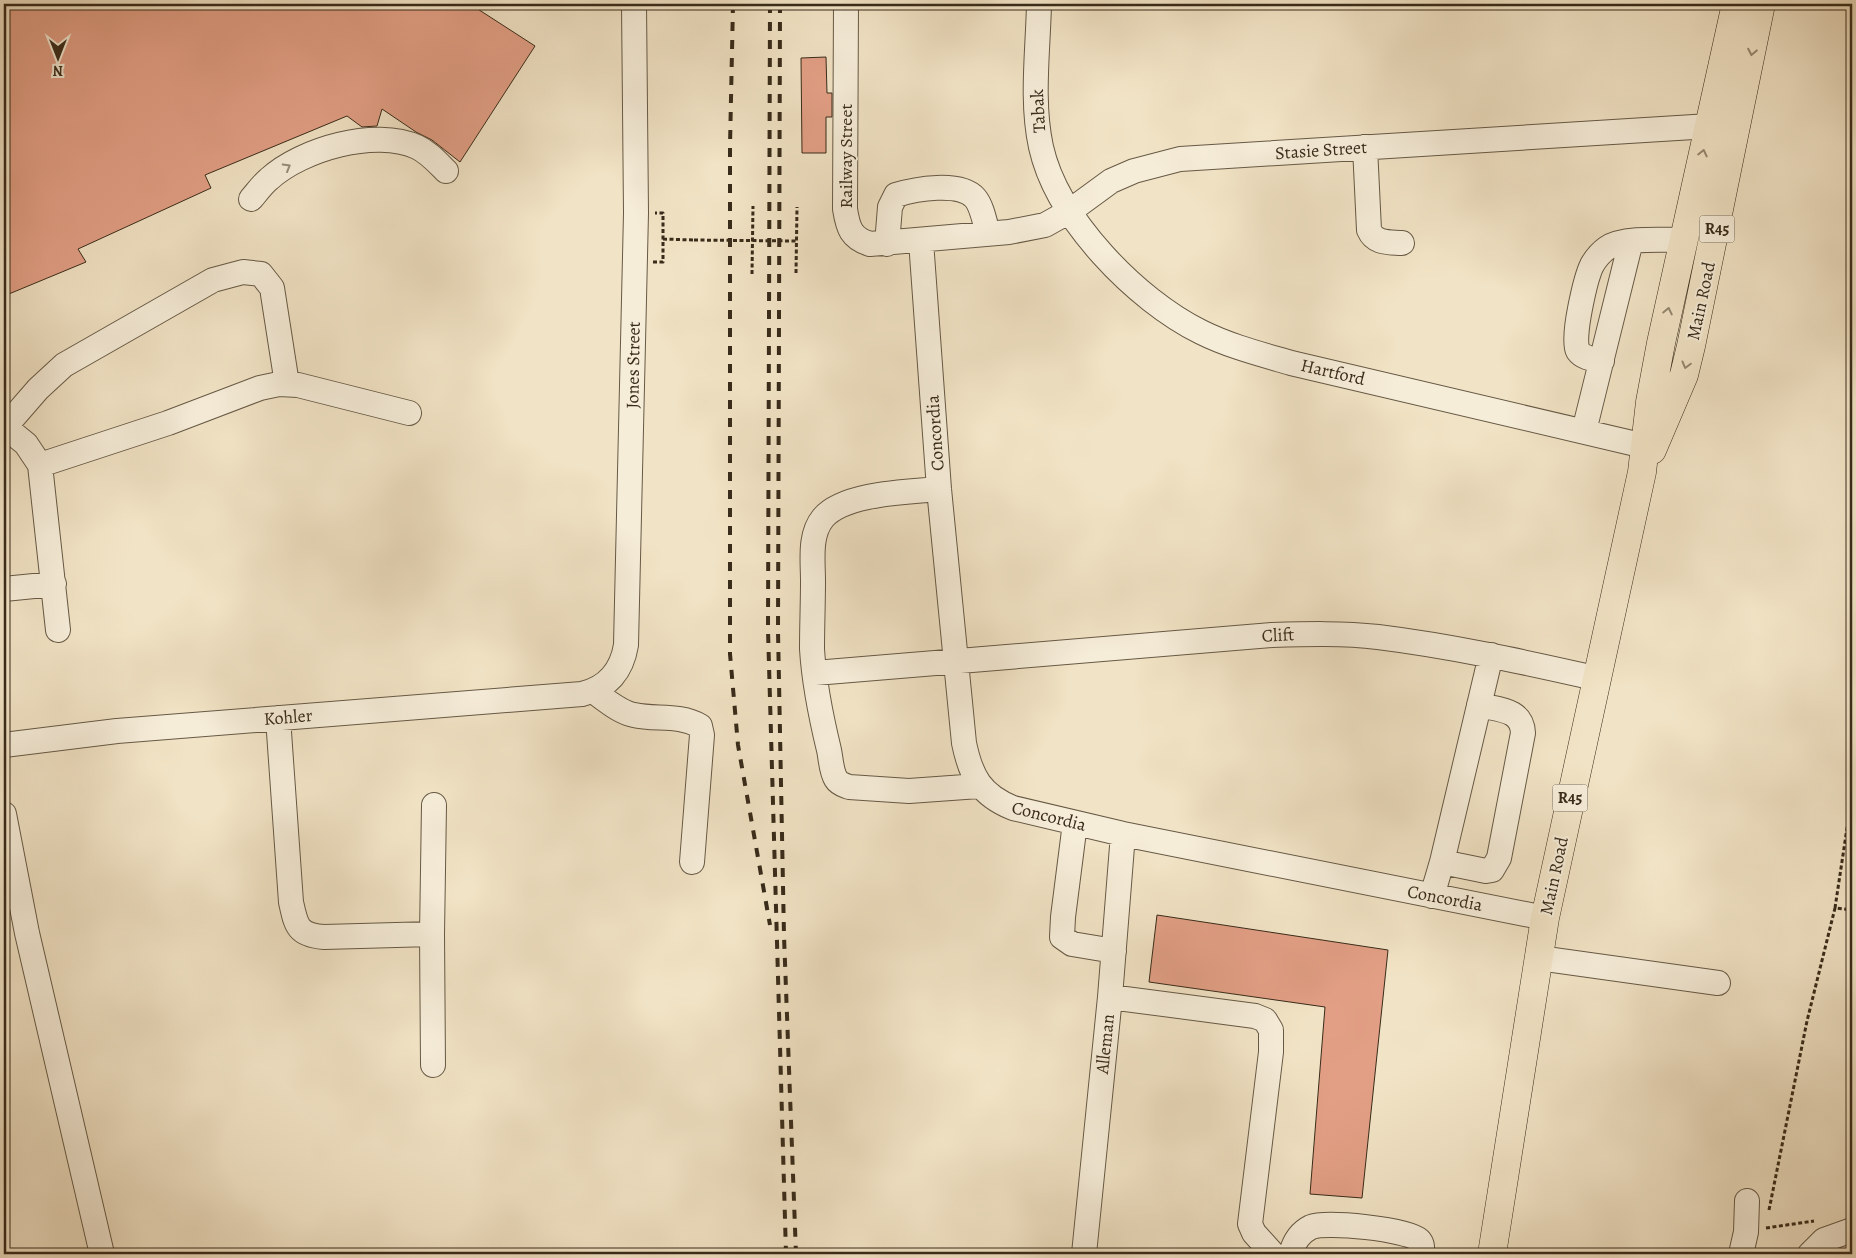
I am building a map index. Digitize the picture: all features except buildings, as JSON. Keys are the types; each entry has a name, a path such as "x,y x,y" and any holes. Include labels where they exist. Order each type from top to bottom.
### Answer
{"main road":[{"name":"Main Road","path":"1492,1254 1545,918 1648,446 1650,402 1682,240 1710,125 1736,4"},
{"name":"Main Road","path":"1648,446 1684,375 1692,346 1761,4"}],"street":[{"name":"Jones Street","path":"582,693 611,679 620,667 626,645 636,213 634,4"},
{"name":"Railway Street","path":"846,4 846,220 854,237 870,244 921,241"},
{"name":"Tabak","path":"1039,4 1037,121 1041,148 1050,174 1070,211"},
{"name":"Stasie Street","path":"921,241 988,234 1044,225 1070,211 1111,181 1134,171 1180,159 1738,124"},
{"path":"251,199 269,179 290,165 321,150 352,143 390,140 402,142 421,149 446,171"},
{"path":"1365,147 1369,230 1375,239 1380,241 1402,243"},
{"path":"887,244 890,207 896,195 941,187 965,191 975,198 988,234"},
{"name":"Hartford","path":"1070,211 1118,270 1178,319 1239,348 1291,363 1648,446"},
{"path":"1602,362 1584,357 1576,345 1575,338 1591,267 1598,256 1609,246 1631,241 1682,240"},
{"name":"Concordia","path":"921,241 939,489 964,743 968,765 979,786 997,802 1013,808 1075,823 1545,918"},
{"path":"1584,431 1631,241"},
{"path":"58,630 40,464 26,444 4,427 38,389 64,365 213,280 243,272 260,274 272,288 287,384"},
{"path":"40,464 168,423 260,388 287,384 298,385 410,413"},
{"path":"939,489 885,495 850,503 832,510 823,518 818,526 813,545 812,650 815,673 822,720 832,763 837,780 841,784 858,788 909,791 979,786"},
{"path":"4,589 54,584"},
{"name":"Clift","path":"815,673 957,660 1309,634 1378,637 1491,655 1596,678"},
{"path":"1432,896 1442,862 1491,655"},
{"name":"Kohler","path":"4,745 117,731 582,693"},
{"path":"582,693 624,712 643,717 684,720 697,725 701,729 699,786 692,862"},
{"path":"1442,862 1486,871 1492,870 1496,866 1501,849 1523,733 1523,724 1520,718 1513,714 1479,705"},
{"path":"278,718 292,902 297,926 308,935 324,937 432,934"},
{"path":"433,1065 432,934 434,805"},
{"path":"4,814 27,933 102,1254"},
{"path":"1075,823 1062,937 1072,944 1114,951"},
{"name":"Alleman","path":"1084,1254 1110,997 1123,834"},
{"path":"1539,958 1718,983"},
{"path":"1110,997 1255,1016 1265,1020 1270,1030 1271,1052 1250,1224 1254,1233 1272,1254"},
{"path":"1741,1254 1746,1232 1747,1201"},
{"path":"1291,1254 1299,1236 1318,1225 1393,1231 1409,1235 1418,1239 1423,1246 1422,1254"},
{"path":"1810,1254 1824,1240 1852,1230"}],"path":[{"path":"752,274 753,206"},
{"path":"796,273 797,207"},
{"path":"663,239 797,241"},
{"path":"1822,1220 1765,1228 1806,1030 1835,908 1852,794"},
{"path":"1835,908 1852,910"}],"railway":[{"path":"733,4 730,146 730,654 738,745 770,925"},
{"path":"770,4 768,630 786,1254"},
{"path":"780,4 778,631 784,936 796,1254"}]}
